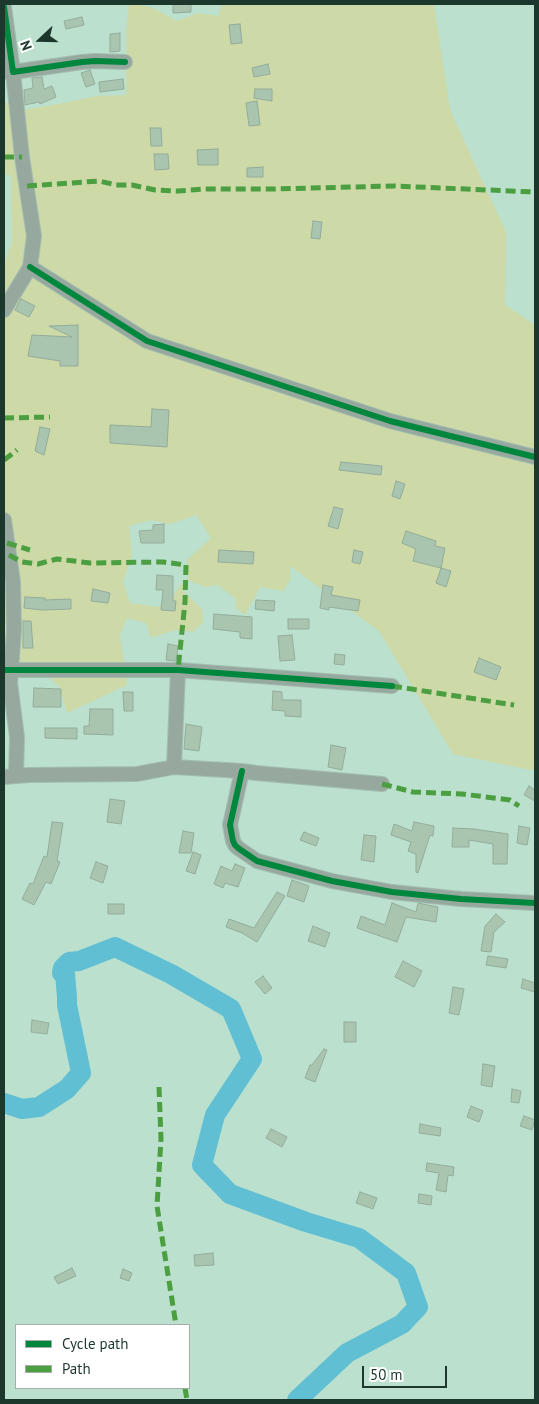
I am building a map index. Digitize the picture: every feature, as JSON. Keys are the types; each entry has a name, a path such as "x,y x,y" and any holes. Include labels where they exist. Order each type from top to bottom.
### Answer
{"street":[{"path":"4,7 8,72 34,236 30,267 4,310"},
{"path":"8,72 82,62 124,62"},
{"path":"30,267 147,341 390,421 535,457"},
{"path":"4,520 13,582 14,630 7,670 17,737 10,776 137,774 174,767 242,770 265,774 382,784"},
{"path":"7,670 178,670 392,686"},
{"path":"174,767 178,670"},
{"path":"242,770 230,822 233,841 238,848 257,861 332,880 392,892 461,899 535,903"}],"green space":[{"path":"129,4 138,4 155,9 177,21 198,13 218,16 222,4 434,4 450,110 506,232 505,305 535,325 535,771 453,754 379,631 290,566 290,580 283,591 260,587 245,615 236,608 236,599 218,585 205,587 188,580 187,560 211,538 196,515 170,524 151,520 129,526 132,556 123,582 130,603 157,607 173,598 182,582 185,593 202,609 203,623 193,632 175,630 151,638 146,623 127,618 120,635 127,685 67,713 59,686 35,666 4,665 4,264 12,243 11,177 4,173 4,103 10,100 22,110 97,96 126,95 126,32"}],"building":[{"path":"173,4 191,4 191,12 173,13"},
{"path":"82,17 84,25 66,29 64,21"},
{"path":"240,24 242,43 231,44 229,25"},
{"path":"120,33 120,51 110,52 110,34"},
{"path":"268,64 270,74 254,77 252,68"},
{"path":"90,70 95,84 86,87 81,73"},
{"path":"42,77 44,89 52,86 56,97 40,104 39,102 25,105 24,90 33,88 32,78"},
{"path":"123,79 124,89 100,92 99,82"},
{"path":"255,89 272,89 272,101 254,98"},
{"path":"257,101 260,125 249,126 246,103"},
{"path":"150,128 161,128 162,146 151,146"},
{"path":"218,149 218,165 198,165 197,150"},
{"path":"154,154 168,154 169,169 155,170"},
{"path":"263,167 263,177 247,177 247,168"},
{"path":"313,221 322,222 320,239 311,238"},
{"path":"21,299 35,306 29,317 15,310"},
{"path":"78,325 78,366 60,366 60,361 28,356 32,335 72,337 49,326"},
{"path":"152,409 169,410 167,447 110,443 110,425 151,427"},
{"path":"40,427 50,429 44,455 35,451"},
{"path":"341,462 382,466 381,475 339,470"},
{"path":"396,481 405,484 400,499 392,496"},
{"path":"334,507 343,509 338,529 328,526"},
{"path":"164,524 164,543 141,543 139,531 153,530 153,525"},
{"path":"406,531 436,541 435,546 445,548 441,568 413,561 416,549 402,543"},
{"path":"219,550 254,552 253,564 218,562"},
{"path":"354,550 363,552 360,564 352,562"},
{"path":"441,568 451,571 446,587 436,583"},
{"path":"157,575 173,576 173,601 176,601 175,611 161,610 163,590 156,590"},
{"path":"323,585 333,587 331,595 360,600 358,611 329,607 329,610 320,608"},
{"path":"93,589 110,593 108,603 91,601"},
{"path":"25,597 45,598 45,600 71,599 71,609 42,610 24,608"},
{"path":"256,600 275,601 274,611 255,609"},
{"path":"214,614 252,617 252,639 240,638 240,632 213,629"},
{"path":"288,619 309,619 309,629 288,629"},
{"path":"23,621 31,621 33,648 23,648"},
{"path":"292,635 295,660 280,661 278,636"},
{"path":"168,644 178,646 176,661 166,660"},
{"path":"335,654 345,655 344,665 334,664"},
{"path":"479,658 501,667 496,680 474,672"},
{"path":"34,688 61,689 61,707 33,707"},
{"path":"273,691 282,692 282,700 301,700 301,717 285,716 285,711 272,710"},
{"path":"123,692 133,692 133,711 124,711"},
{"path":"90,709 113,709 113,735 84,734 84,726 89,726"},
{"path":"186,724 202,727 199,751 184,749"},
{"path":"45,728 77,728 77,739 45,738"},
{"path":"331,745 346,748 342,770 328,767"},
{"path":"529,786 535,790 535,801 524,795"},
{"path":"110,799 125,801 121,824 107,822"},
{"path":"52,822 63,823 57,861 60,862 51,884 46,882 34,905 22,899 30,883 33,884 44,856 47,857"},
{"path":"414,822 434,826 433,836 430,835 418,873 416,872 416,854 408,851 411,842 391,835 394,824 412,831"},
{"path":"519,826 530,828 527,845 517,843"},
{"path":"453,828 508,834 507,864 493,864 493,844 469,840 469,847 452,847"},
{"path":"183,831 194,833 191,853 179,853"},
{"path":"304,832 319,838 316,846 300,840"},
{"path":"364,835 376,836 374,862 361,860"},
{"path":"193,852 201,855 195,874 186,871"},
{"path":"96,862 108,866 103,883 90,878"},
{"path":"235,864 245,868 238,887 225,883 223,888 214,884 221,866 232,871"},
{"path":"292,880 309,886 304,902 287,896"},
{"path":"277,892 285,896 257,942 242,933 226,927 229,919 254,928"},
{"path":"392,903 416,912 418,903 438,907 436,922 406,917 397,942 357,928 361,916 385,925"},
{"path":"108,904 124,904 124,914 108,914"},
{"path":"496,914 505,922 494,932 491,952 481,951 485,926"},
{"path":"313,926 330,933 325,947 308,941"},
{"path":"488,956 508,959 506,968 486,965"},
{"path":"403,961 422,971 414,987 395,977"},
{"path":"263,976 272,988 265,994 255,982"},
{"path":"523,979 535,983 535,992 521,988"},
{"path":"453,987 464,989 459,1015 449,1013"},
{"path":"32,1020 49,1023 47,1034 31,1032"},
{"path":"344,1022 356,1022 356,1042 344,1042"},
{"path":"324,1049 327,1050 315,1082 305,1078 310,1065 312,1065"},
{"path":"483,1064 495,1066 492,1087 481,1085"},
{"path":"512,1089 521,1091 519,1103 511,1102"},
{"path":"471,1106 483,1111 479,1122 467,1117"},
{"path":"524,1116 535,1120 532,1130 520,1126"},
{"path":"420,1124 441,1128 440,1136 419,1133"},
{"path":"271,1129 287,1137 282,1147 266,1138"},
{"path":"427,1163 454,1167 453,1176 448,1175 446,1192 436,1190 439,1173 426,1171"},
{"path":"360,1192 377,1198 373,1209 356,1203"},
{"path":"419,1194 432,1196 431,1205 418,1203"},
{"path":"213,1253 214,1265 195,1266 194,1255"},
{"path":"72,1268 76,1276 58,1284 54,1277"},
{"path":"123,1269 132,1273 129,1281 120,1278"}],"waterway":[{"path":"4,1103 22,1109 39,1107 67,1089 81,1073 67,1005 65,974 62,973 63,968 69,962 79,961 115,947 171,974 231,1009 252,1059 215,1115 202,1165 230,1194 306,1222 359,1238 406,1273 418,1307 402,1324 347,1353 297,1400"}],"marked path":[{"path":"4,157 22,157"},
{"path":"27,186 99,181 155,190 178,191 394,186 535,192"},
{"path":"4,418 50,417"},
{"path":"4,460 17,450"},
{"path":"7,543 30,550"},
{"path":"9,555 22,562 38,564 57,559 90,563 163,562 186,565 185,602 178,670"},
{"path":"392,686 514,705"},
{"path":"382,784 413,792 462,794 510,800 519,806"},
{"path":"159,1087 161,1139 157,1206 176,1324"},
{"path":"185,1389 187,1400"}],"cycle path":[{"path":"4,7 13,72 82,62 125,62"},
{"path":"30,267 147,341 390,421 535,457"},
{"path":"4,670 178,670 392,686"},
{"path":"242,771 230,825 235,845 257,861 332,881 392,892 461,899 535,903"}]}
